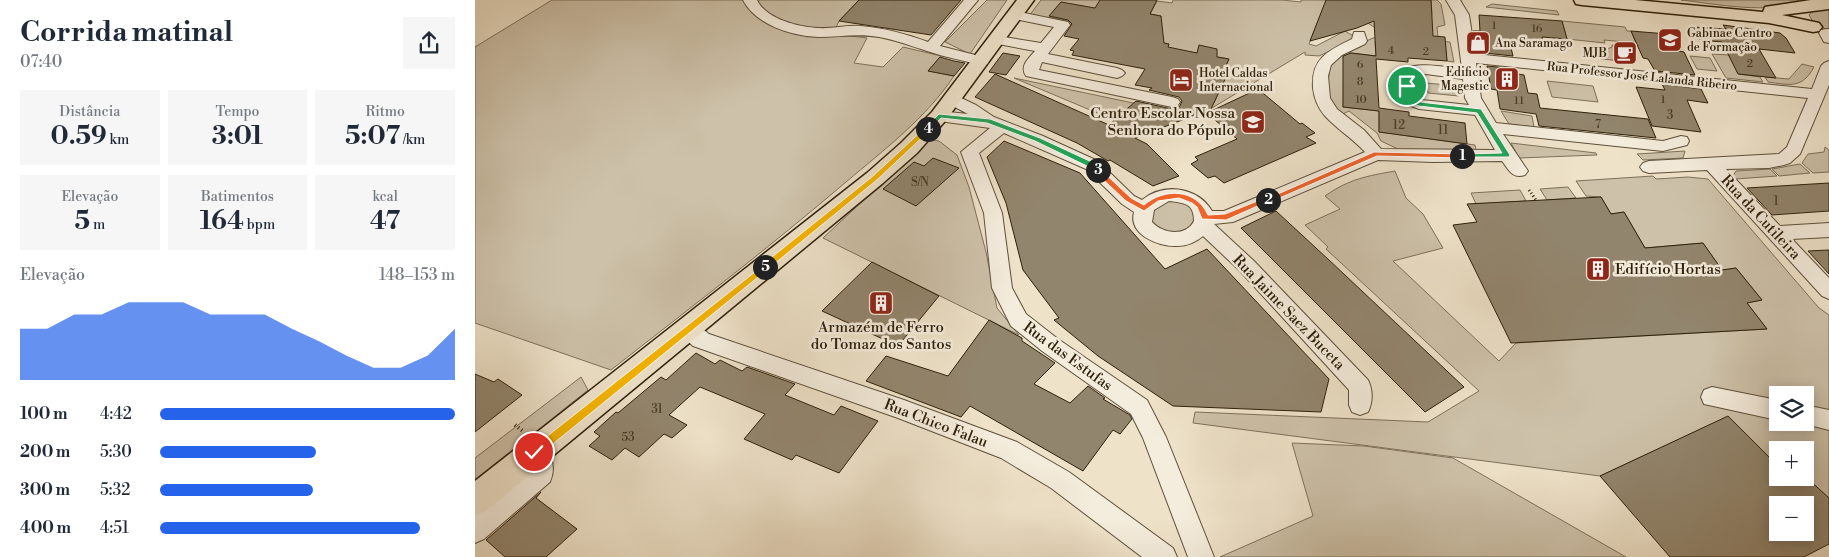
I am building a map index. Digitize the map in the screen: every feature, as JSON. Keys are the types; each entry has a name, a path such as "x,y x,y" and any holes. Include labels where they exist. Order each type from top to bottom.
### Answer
{"main road":[{"path":"475,500 538,463 688,329 875,178 909,148 946,108 1026,0"},
{"path":"1582,0 1769,18 1824,33"},
{"path":"1646,0 1765,12 1829,2"},
{"path":"1808,4 1800,11 1801,16 1824,33"}],"street":[{"path":"750,0 759,13 775,21 814,32 859,30 918,42 931,48 982,61"},
{"path":"931,48 971,0"},
{"path":"1453,0 1462,15 1473,98 1479,111 1519,171"},
{"path":"1462,15 1472,1"},
{"path":"1015,15 1063,25 1031,66 1031,73 1172,102"},
{"path":"1021,44 1040,20"},
{"path":"1359,35 1360,41 1337,52 1324,62 1320,76 1322,98 1331,112 1358,134 1376,154"},
{"path":"998,40 1021,44 1042,52 1117,73"},
{"name":"Rua Professor José Lalanda Ribeiro","path":"1468,58 1751,90 1817,94"},
{"path":"1649,167 1713,166 1742,159 1769,162 1785,159 1794,150 1829,66"},
{"path":"1469,75 1420,70 1408,72 1404,76 1407,86 1407,99 1419,104 1479,111"},
{"path":"946,108 1037,140 1092,165 1128,200 1144,208"},
{"name":"Rua das Estufas","path":"995,124 970,152 993,213 1002,288 1019,320 1050,345 1139,407 1154,437 1201,557"},
{"path":"1491,128 1663,146 1681,141"},
{"path":"1204,222 1226,217 1376,154 1433,156 1507,155"},
{"name":"Rua da Cutileira","path":"1713,166 1829,291"},
{"path":"1179,196 1195,201 1200,206 1204,222 1198,232 1189,237 1178,239 1162,237 1148,230 1143,224 1142,214 1144,208 1156,198 1179,196"},
{"name":"Rua Jaime Saez Buceta","path":"1204,222 1360,387 1360,405"},
{"path":"1776,233 1829,230"},
{"name":"Rua Chico Falau","path":"688,329 701,340 904,410 1009,450 1060,480 1164,557"},
{"path":"1712,397 1769,408"},
{"path":"1814,417 1829,420"},
{"path":"475,530 538,463"},
{"path":"475,544 544,484 538,463"}],"path":[{"path":"1529,190 1536,200"}],"shaded area":[{"path":"552,0 859,0 839,21 833,34 867,38 854,63 883,67 903,47 941,56 928,71 954,76 931,106 890,145 759,254 611,370 475,323 475,47"},
{"path":"987,0 1007,0 970,54 945,42"},
{"path":"1041,0 1100,0 1161,18 1161,16 1150,14 1157,1 1172,3 1173,0 1282,0 1301,2 1301,0 1401,0 1432,15 1431,0 1437,0 1441,4 1445,25 1437,27 1438,37 1435,41 1450,42 1454,62 1447,61 1445,43 1375,41 1376,56 1343,52 1373,38 1387,36 1368,23 1321,14 1309,44 1316,46 1345,31 1357,38 1319,56 1305,55 1305,52 1207,111 1214,103 1226,75 1222,74 1229,59 1190,52 1182,66 1159,62 1169,44 1029,16","holes":["1061,2 1100,26 1049,17"]},
{"path":"1681,0 1799,0 1788,5 1759,8"},
{"path":"1492,4 1557,11 1559,15 1486,7"},
{"path":"1829,8 1829,31 1814,23 1809,15 1813,10"},
{"path":"1562,21 1625,27 1627,31 1631,31 1636,43 1604,40 1605,43 1567,39"},
{"path":"1612,45 1617,45 1622,61 1601,59 1600,52 1612,47"},
{"path":"1344,53 1343,107 1379,111 1379,132 1475,145 1476,150 1400,150 1381,141 1377,133 1349,111 1341,115 1332,104 1328,86 1330,65"},
{"path":"1712,54 1729,55 1739,74 1760,77 1763,82 1726,78"},
{"path":"1690,56 1710,58 1717,71 1697,69"},
{"path":"1802,64 1814,67 1805,79 1795,84 1768,82 1765,77 1789,79"},
{"path":"1014,78 1176,112 1129,107 1114,120"},
{"path":"1547,81 1593,86 1598,102 1552,97"},
{"path":"1426,83 1457,86 1459,96 1428,93"},
{"path":"1501,111 1532,116 1534,127 1509,124"},
{"path":"929,139 939,141 957,155 969,187 986,252 997,308 1019,335 823,238"},
{"path":"1511,143 1596,153 1597,155 1519,158"},
{"path":"1825,147 1829,150 1829,172 1813,173 1802,163 1808,154 1824,152"},
{"path":"1685,151 1683,158 1643,160 1637,154"},
{"path":"1800,164 1810,173 1779,176 1772,169"},
{"path":"1770,169 1777,176 1735,179 1733,176 1736,171"},
{"path":"1395,171 1406,198 1423,214 1443,248 1393,261 1499,361 1516,343 1767,329 1747,303 1762,300 1736,268 1722,270 1703,243 1645,248 1624,212 1611,214 1601,197 1586,196 1576,181 1653,176 1656,179 1688,177 1708,179 1819,308 1829,315 1829,498 1814,485 1814,441 1769,441 1769,457 1728,417 1600,476 1193,423 1195,412 1428,422 1479,391 1326,249 1328,247 1305,225 1340,209 1325,196 1342,186 1367,177"},
{"path":"1568,187 1576,198 1547,200 1540,189"},
{"path":"1520,190 1526,201 1476,204 1471,193"},
{"path":"1160,197 1200,206 1189,237 1148,230 1147,205"},
{"path":"581,377 588,390 475,480 475,458"},
{"path":"1292,443 1364,446 1453,458 1626,557 1220,557 1313,516"}],"building":[{"path":"859,0 961,0 931,35 839,21"},
{"path":"1100,0 1157,0 1150,14 1161,16 1164,43 1169,44 1168,47 1197,53 1199,45 1217,49 1217,57 1229,59 1222,74 1227,75 1211,109 1135,138 1147,144 1179,176 1153,186 1077,143 975,97 995,74 1109,125 1136,101 1172,109 1180,106 1182,101 1179,97 1149,90 1152,88 1135,85 1145,69 1072,55 1074,51 1070,50 1079,39 1064,36 1072,24 1068,20 1049,16 1061,2 1095,8"},
{"path":"1326,0 1431,0 1433,36 1445,37 1447,61 1408,58 1408,62 1376,59 1379,108 1409,112 1409,116 1465,123 1467,144 1379,132 1379,111 1343,107 1343,56 1351,53 1376,56 1374,21 1357,28 1310,41"},
{"path":"1479,15 1562,21 1567,39 1542,37 1545,48 1510,44 1513,56 1485,53 1484,47 1476,46 1473,31 1480,31"},
{"path":"1723,25 1780,33 1786,38 1795,53 1759,49 1776,78 1738,74 1722,42 1700,40 1693,27 1726,29"},
{"path":"1631,31 1667,34 1675,50 1684,52 1695,75 1655,71 1648,59 1643,58"},
{"path":"1003,53 1020,56 1006,75 989,72"},
{"path":"940,57 965,63 954,76 928,71"},
{"path":"1487,66 1517,69 1518,74 1524,75 1528,93 1537,94 1540,108 1648,119 1656,138 1539,126 1536,114 1500,109 1497,90 1491,89"},
{"path":"1662,84 1701,89 1708,103 1687,100 1701,132 1652,126 1636,87 1665,90"},
{"path":"1258,89 1300,124 1302,123 1315,133 1306,137 1316,143 1224,183 1215,176 1208,178 1191,164 1198,160 1195,157 1237,139 1207,113"},
{"path":"1004,141 1080,173 1165,269 1207,249 1329,379 1321,412 1173,406 1098,356 1054,320 1059,318 1023,270 1006,203 987,157"},
{"path":"933,158 959,168 916,206 883,189 914,162 924,166"},
{"path":"1829,183 1829,211 1772,215 1747,188"},
{"name":"Edifício Hortas","path":"1601,197 1611,214 1624,212 1645,248 1703,243 1722,270 1736,268 1762,300 1747,303 1767,329 1511,343 1453,225 1477,222 1467,204"},
{"path":"1276,211 1464,387 1425,412 1241,228"},
{"path":"1829,250 1829,274 1808,251"},
{"name":"Armazém de Ferro do Tomaz dos Santos","path":"872,262 939,296 898,346 822,311"},
{"path":"989,320 1022,338 1022,341 1055,363 1034,384 1070,403 1088,386 1105,398 1103,399 1130,415 1132,419 1120,434 1113,430 1083,471 970,406 961,417 866,381 886,356 948,376"},
{"path":"696,353 715,364 720,360 742,371 747,367 795,384 785,395 834,415 841,406 878,421 839,473 796,455 792,460 744,439 765,414 700,387 669,415 687,425 672,438 664,434 639,457 625,448 612,460 589,446 600,436 594,432 616,412 618,413 661,377 666,380"},
{"path":"475,374 494,382 498,379 522,395 475,432"},
{"path":"1728,416 1769,457 1769,486 1814,486 1814,484 1829,498 1829,544 1804,557 1670,557 1600,476"},
{"path":"541,492 536,498 577,529 546,557 505,557 486,540"}],"place":[{"name":"Gabinae Centro de Formação","path":"1670,40"},
{"name":"Ana Saramago","path":"1478,43"},
{"name":"MJB","path":"1625,53"},
{"name":"Edificio Magestic","path":"1507,79"},
{"name":"Hotel Caldas Internacional","path":"1181,80"},
{"name":"Centro Escolar Nossa Senhora do Pópulo","path":"1253,122"},
{"name":"Edifício Hortas","path":"1598,269"},
{"name":"Armazém de Ferro do Tomaz dos Santos","path":"881,303"}],"route":[{"path":"534,452 875,178 909,148 939,116 960,120 988,121 1037,140 1092,165 1109,179 1128,200 1144,208 1156,198 1169,195 1179,196 1195,201 1204,212 1205,218 1226,217 1376,154 1433,156 1507,155 1498,138 1479,111 1419,104 1407,99 1407,86"}]}
